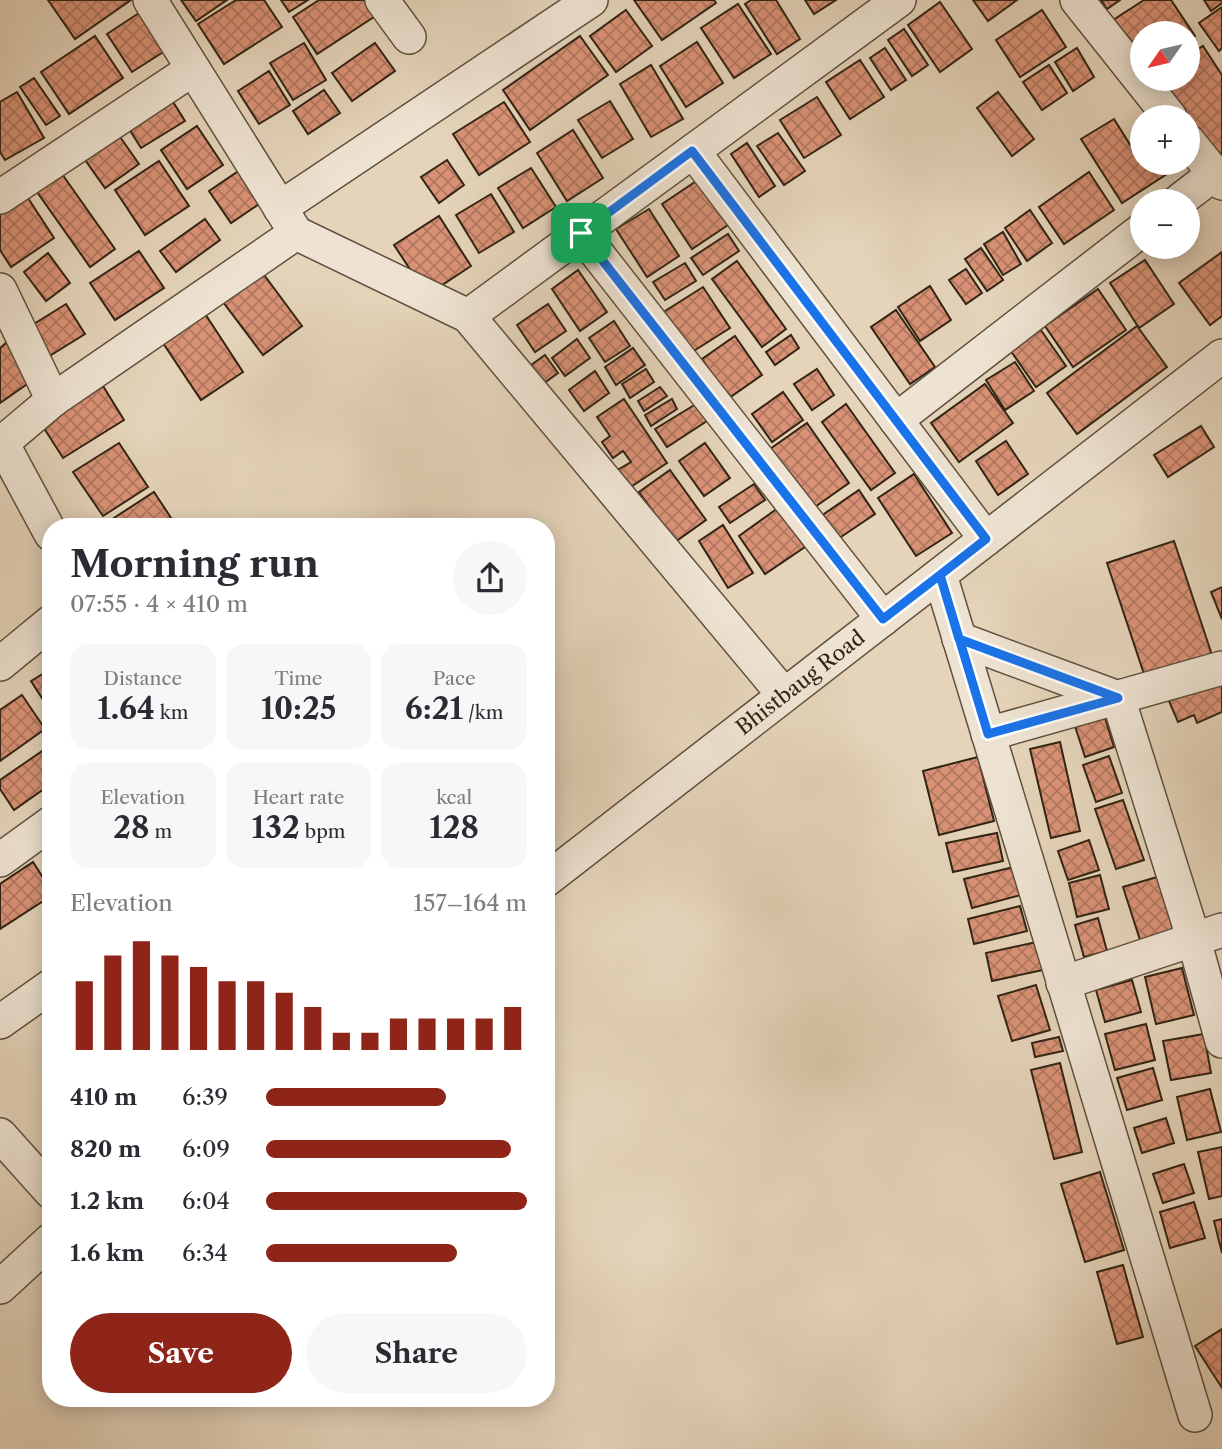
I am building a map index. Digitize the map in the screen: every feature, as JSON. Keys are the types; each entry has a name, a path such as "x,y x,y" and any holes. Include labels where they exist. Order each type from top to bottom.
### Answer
{"street":[{"path":"150,0 288,220 468,316 784,695"},
{"path":"382,0 409,37"},
{"path":"42,518 2,443 53,400 288,220 591,0"},
{"path":"468,316 899,0"},
{"path":"1077,0 1160,105"},
{"path":"0,197 193,69"},
{"path":"692,151 986,539"},
{"path":"1200,156 1218,179 1200,189"},
{"path":"581,233 883,619"},
{"path":"896,420 1130,239"},
{"path":"0,289 53,400"},
{"name":"Bhistbaug Road","path":"555,873 1222,356"},
{"path":"940,575 1195,1415"},
{"path":"0,664 42,629"},
{"path":"959,639 1118,698 1208,935 1222,1041"},
{"path":"988,734 1222,668"},
{"path":"0,860 42,830"},
{"path":"1063,983 1208,935"},
{"path":"0,1022 42,992"},
{"path":"0,1135 42,1182"},
{"path":"0,1287 42,1248"}],"building":[{"path":"48,0 131,0 75,39"},
{"path":"181,0 227,0 196,21"},
{"path":"236,0 264,0 282,27 224,64 198,24"},
{"path":"281,0 308,0 289,12"},
{"path":"319,0 367,0 377,15 317,54 293,17"},
{"path":"634,0 714,0 716,3 662,40"},
{"path":"751,0 776,0 800,39 777,54 745,4"},
{"path":"805,0 836,0 814,14"},
{"path":"973,0 1017,0 988,21"},
{"path":"1101,0 1120,0 1107,9"},
{"path":"1144,0 1171,0 1185,21 1130,21 1130,53 1107,24"},
{"path":"1204,0 1222,0 1222,3 1211,11"},
{"path":"940,2 972,49 940,72 908,25"},
{"path":"738,4 771,54 734,78 701,28"},
{"path":"1222,7 1222,48 1219,51 1200,24"},
{"path":"626,10 652,46 616,72 590,36"},
{"path":"1042,10 1066,47 1020,77 996,40"},
{"path":"142,11 168,49 132,72 107,34"},
{"path":"904,29 928,65 912,76 888,40"},
{"path":"95,36 123,78 69,114 41,72"},
{"path":"580,36 608,75 530,130 503,90"},
{"path":"697,42 723,83 686,107 660,66"},
{"path":"304,43 326,80 293,100 270,63"},
{"path":"375,43 395,71 352,101 332,73"},
{"path":"1203,46 1222,75 1222,170 1200,137 1200,105 1179,105 1170,91 1200,91 1200,48"},
{"path":"885,48 906,80 891,90 870,58"},
{"path":"1077,48 1094,77 1073,91 1055,62"},
{"path":"860,60 884,97 850,119 826,82"},
{"path":"651,65 683,119 651,137 620,84"},
{"path":"1049,65 1067,93 1042,110 1023,82"},
{"path":"269,71 290,105 259,124 238,91"},
{"path":"34,78 60,116 46,125 20,87"},
{"path":"324,90 340,113 308,134 293,111"},
{"path":"17,92 44,138 5,160 0,152 0,102"},
{"path":"998,92 1034,139 1012,156 977,108"},
{"path":"170,97 185,121 141,148 126,124"},
{"path":"817,97 841,135 804,158 780,120"},
{"path":"610,101 633,139 602,158 578,120"},
{"path":"504,102 530,142 479,175 453,134"},
{"path":"1114,119 1130,145 1130,175 1165,175 1144,189 1130,189 1130,198 1122,203 1081,139"},
{"path":"197,126 223,165 187,189 161,150"},
{"path":"573,130 603,178 567,201 537,153"},
{"path":"778,133 805,171 784,185 757,146"},
{"path":"118,134 139,164 105,188 83,157"},
{"path":"747,143 775,186 759,197 731,154"},
{"path":"447,160 464,185 439,203 421,177"},
{"path":"159,161 189,206 145,235 115,190"},
{"path":"243,168 265,200 231,223 209,191"},
{"path":"531,168 556,207 523,228 498,188"},
{"path":"1089,172 1114,210 1064,244 1039,207"},
{"path":"62,174 115,249 90,267 37,192"},
{"path":"698,180 728,225 692,249 662,204"},
{"path":"491,194 514,232 479,253 456,215"},
{"path":"26,195 54,238 11,267 0,250 0,213"},
{"path":"649,209 679,256 647,277 616,229"},
{"path":"1030,210 1052,243 1027,261 1005,228"},
{"path":"439,216 471,266 427,295 394,245"},
{"path":"205,219 220,240 176,272 160,251"},
{"path":"1003,232 1021,264 1003,275 984,244"},
{"path":"728,234 739,251 703,275 691,258"},
{"path":"981,248 1003,280 987,291 965,259"},
{"path":"139,251 164,288 115,320 90,283"},
{"path":"1222,252 1222,316 1210,325 1179,283"},
{"path":"48,253 70,283 46,301 24,272"},
{"path":"1145,260 1174,304 1139,328 1110,283"},
{"path":"737,261 786,329 762,347 712,279"},
{"path":"685,263 696,281 665,300 653,282"},
{"path":"259,268 302,326 263,355 220,298"},
{"path":"966,269 982,293 966,304 949,280"},
{"path":"578,270 607,312 580,331 552,289"},
{"path":"930,286 951,320 920,341 898,307"},
{"path":"703,287 730,328 689,354 662,313"},
{"path":"1098,289 1126,330 1073,367 1045,326"},
{"path":"66,304 85,334 48,357 29,327"},
{"path":"548,304 566,331 535,352 517,325"},
{"path":"200,306 243,372 201,400 157,334"},
{"path":"896,310 935,367 910,384 871,327"},
{"path":"614,321 630,346 605,362 589,338"},
{"path":"1038,326 1066,366 1036,387 1008,347"},
{"path":"1137,326 1167,367 1077,434 1047,393"},
{"path":"791,335 799,348 775,365 766,352"},
{"path":"735,336 762,375 729,398 702,359"},
{"path":"577,339 590,358 565,376 552,358"},
{"path":"7,342 33,380 0,403 0,348"},
{"path":"633,348 645,365 616,385 605,367"},
{"path":"545,355 558,373 536,389 523,371"},
{"path":"1015,362 1034,391 1005,410 986,380"},
{"path":"646,369 654,382 630,398 622,384"},
{"path":"817,369 834,395 812,410 794,384"},
{"path":"595,371 609,393 584,411 569,390"},
{"path":"985,384 1013,423 959,462 931,423"},
{"path":"103,386 124,420 63,458 42,425"},
{"path":"660,387 667,396 644,411 638,401"},
{"path":"783,392 803,420 772,442 752,414"},
{"path":"624,399 667,463 626,490 614,472 631,462 623,451 613,458 602,442 610,436 597,417"},
{"path":"672,399 677,409 651,426 645,415"},
{"path":"696,404 707,421 667,447 655,429"},
{"path":"846,404 895,473 871,490 822,422"},
{"path":"807,423 849,483 812,509 770,449"},
{"path":"1201,426 1214,447 1168,477 1154,455"},
{"path":"1006,441 1028,474 998,495 976,461"},
{"path":"119,443 148,487 103,516 73,472"},
{"path":"705,443 730,478 704,496 679,461"},
{"path":"670,470 706,520 675,542 639,492"},
{"path":"914,474 952,533 916,556 878,498"},
{"path":"754,484 765,500 730,523 719,507"},
{"path":"859,490 875,514 838,539 821,516"},
{"path":"154,492 171,518 114,518"},
{"path":"778,508 805,547 765,574 739,536"},
{"path":"723,525 753,573 728,588 699,541"},
{"path":"1174,541 1212,655 1145,677 1107,563"},
{"path":"1222,587 1222,619 1211,592"},
{"path":"42,674 42,698 31,681"},
{"path":"1222,678 1222,712 1197,723 1194,715 1178,722 1169,701"},
{"path":"22,695 42,725 42,731 0,761 0,710"},
{"path":"1102,708 1114,747 1085,757 1072,717"},
{"path":"1060,742 1080,831 1051,838 1030,749"},
{"path":"42,751 42,790 14,810 0,789 0,780"},
{"path":"1109,756 1122,793 1096,802 1083,765"},
{"path":"978,757 994,821 939,835 923,771"},
{"path":"1123,800 1144,860 1116,869 1095,809"},
{"path":"997,833 1003,861 953,872 946,843"},
{"path":"1089,840 1099,870 1068,880 1058,851"},
{"path":"33,862 42,876 42,902 0,929 0,884"},
{"path":"1014,867 1021,895 972,908 964,879"},
{"path":"1100,875 1109,909 1077,917 1069,883"},
{"path":"1157,877 1174,929 1140,940 1123,887"},
{"path":"1020,906 1027,931 974,944 968,919"},
{"path":"1098,918 1107,951 1084,957 1075,925"},
{"path":"1037,942 1043,970 992,981 986,953"},
{"path":"1182,968 1194,1015 1156,1024 1145,977"},
{"path":"1132,980 1141,1012 1105,1022 1096,990"},
{"path":"1036,985 1050,1030 1012,1041 998,996"},
{"path":"1146,1024 1155,1060 1115,1070 1105,1034"},
{"path":"1204,1034 1211,1073 1171,1080 1163,1041"},
{"path":"1059,1037 1063,1051 1035,1057 1032,1043"},
{"path":"1060,1063 1082,1152 1054,1159 1031,1070"},
{"path":"1153,1068 1162,1100 1127,1110 1117,1078"},
{"path":"1210,1089 1221,1132 1187,1140 1177,1097"},
{"path":"1166,1118 1174,1143 1142,1153 1134,1128"},
{"path":"1222,1147 1222,1196 1209,1199 1198,1152"},
{"path":"1184,1164 1194,1193 1163,1203 1153,1174"},
{"path":"1100,1172 1124,1250 1085,1262 1061,1184"},
{"path":"1194,1202 1205,1238 1170,1248 1160,1212"},
{"path":"1222,1219 1222,1253 1214,1221"},
{"path":"1123,1265 1143,1337 1117,1344 1097,1272"},
{"path":"1222,1329 1222,1388 1195,1346"}],"route":[{"path":"581,233 692,151 986,539 940,575 959,639 1118,698 988,734 940,575 883,619 581,233"}]}
